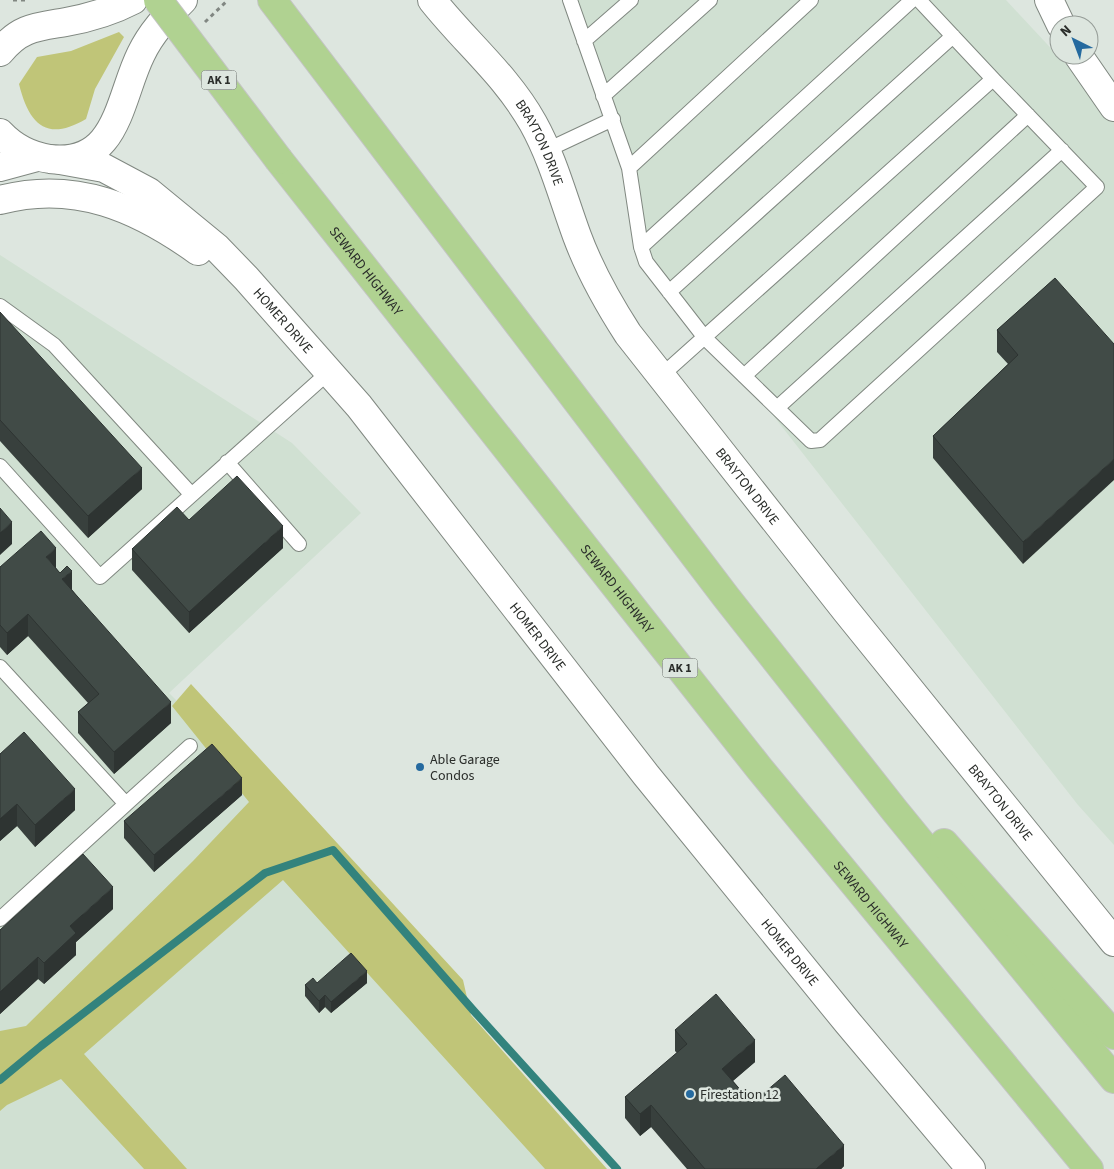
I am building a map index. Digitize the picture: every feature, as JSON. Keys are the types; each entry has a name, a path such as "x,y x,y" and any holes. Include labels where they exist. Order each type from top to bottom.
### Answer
{"highway":[{"name":"SEWARD HIGHWAY","path":"158,0 279,160 753,760 1008,1073 1089,1169"},
{"path":"272,0 726,597 895,811 1114,1079"},
{"path":"726,597 1114,1035"},
{"path":"1008,1073 1077,1169"}],"street":[{"path":"0,52 14,38 36,26 87,17 108,11 133,0"},
{"path":"0,167 88,152 110,132 118,118 132,74 149,38 183,0"},
{"name":"BRAYTON DRIVE","path":"432,0 510,86 547,150 577,237 596,278 619,320 847,612 1114,942"},
{"path":"1049,0 1056,15"},
{"path":"1085,65 1114,106"},
{"path":"0,133 20,150 48,158"},
{"name":"HOMER DRIVE","path":"48,158 104,168 149,192 216,247 330,371 652,782 848,1023 971,1169"},
{"path":"0,200 13,196 73,195 122,207 146,217 174,234 270,307"}],"lane":[{"path":"584,0 572,5 629,168 641,247 646,262 705,338 811,441 820,440 1097,187 919,0"},
{"path":"584,41 630,0"},
{"path":"603,96 710,0"},
{"path":"629,168 811,0"},
{"path":"641,247 912,0"},
{"path":"669,292 953,36"},
{"path":"661,376 993,79"},
{"path":"744,376 1028,115"},
{"path":"547,150 613,120"},
{"path":"777,408 1062,150"},
{"path":"0,306 54,345 192,494"},
{"path":"0,466 100,577 330,371"},
{"path":"227,462 299,544"},
{"path":"0,668 126,804"},
{"path":"0,919 190,746"}],"path":[{"path":"13,0 26,0"},
{"path":"202,26 228,0"}],"shaded area":[{"path":"563,0 1006,0 1049,46 1049,65 1067,65 1114,116 1114,845 1078,805 653,262"},
{"path":"0,255 292,443 361,513 169,693 271,795 601,1169 0,1169"}],"green space":[{"path":"119,32 124,37 95,89 86,119 72,126 50,129 42,126 34,119 28,110 19,84 37,57 71,51"},
{"path":"191,684 463,980 471,1015 607,1169 545,1169 283,880 84,1054 187,1169 144,1169 61,1079 7,1105 0,1111 0,1031 26,1026 193,861 249,802 172,706"}],"building":[{"path":"1055,278 1114,344 1114,459 1023,542 933,436 1018,355 997,330"},
{"path":"0,312 142,468 88,516 0,420"},
{"path":"237,476 283,526 189,612 132,549 177,507 189,520"},
{"path":"0,508 12,522 0,533"},
{"path":"41,531 56,548 46,557 60,573 67,566 72,571 62,579 171,702 114,752 78,712 99,694 28,614 7,633 0,625 0,567"},
{"path":"24,732 75,789 35,825 17,804 0,819 0,754"},
{"path":"212,744 242,778 154,855 124,821"},
{"path":"83,854 113,887 70,926 76,933 44,963 38,957 0,992 0,930"},
{"path":"351,953 367,971 331,1002 325,995 319,1001 305,985 313,978 317,983"},
{"name":"Firestation 12","path":"716,994 755,1040 722,1069 752,1103 785,1075 844,1145 816,1169 705,1169 651,1105 640,1114 625,1097 687,1044 675,1030"}],"waterway":[{"path":"0,1080 41,1046 265,873 333,850 473,1010 617,1169"}],"place":[{"name":"Able Garage Condos","path":"420,767"},
{"name":"Firestation 12","path":"690,1094"}]}
